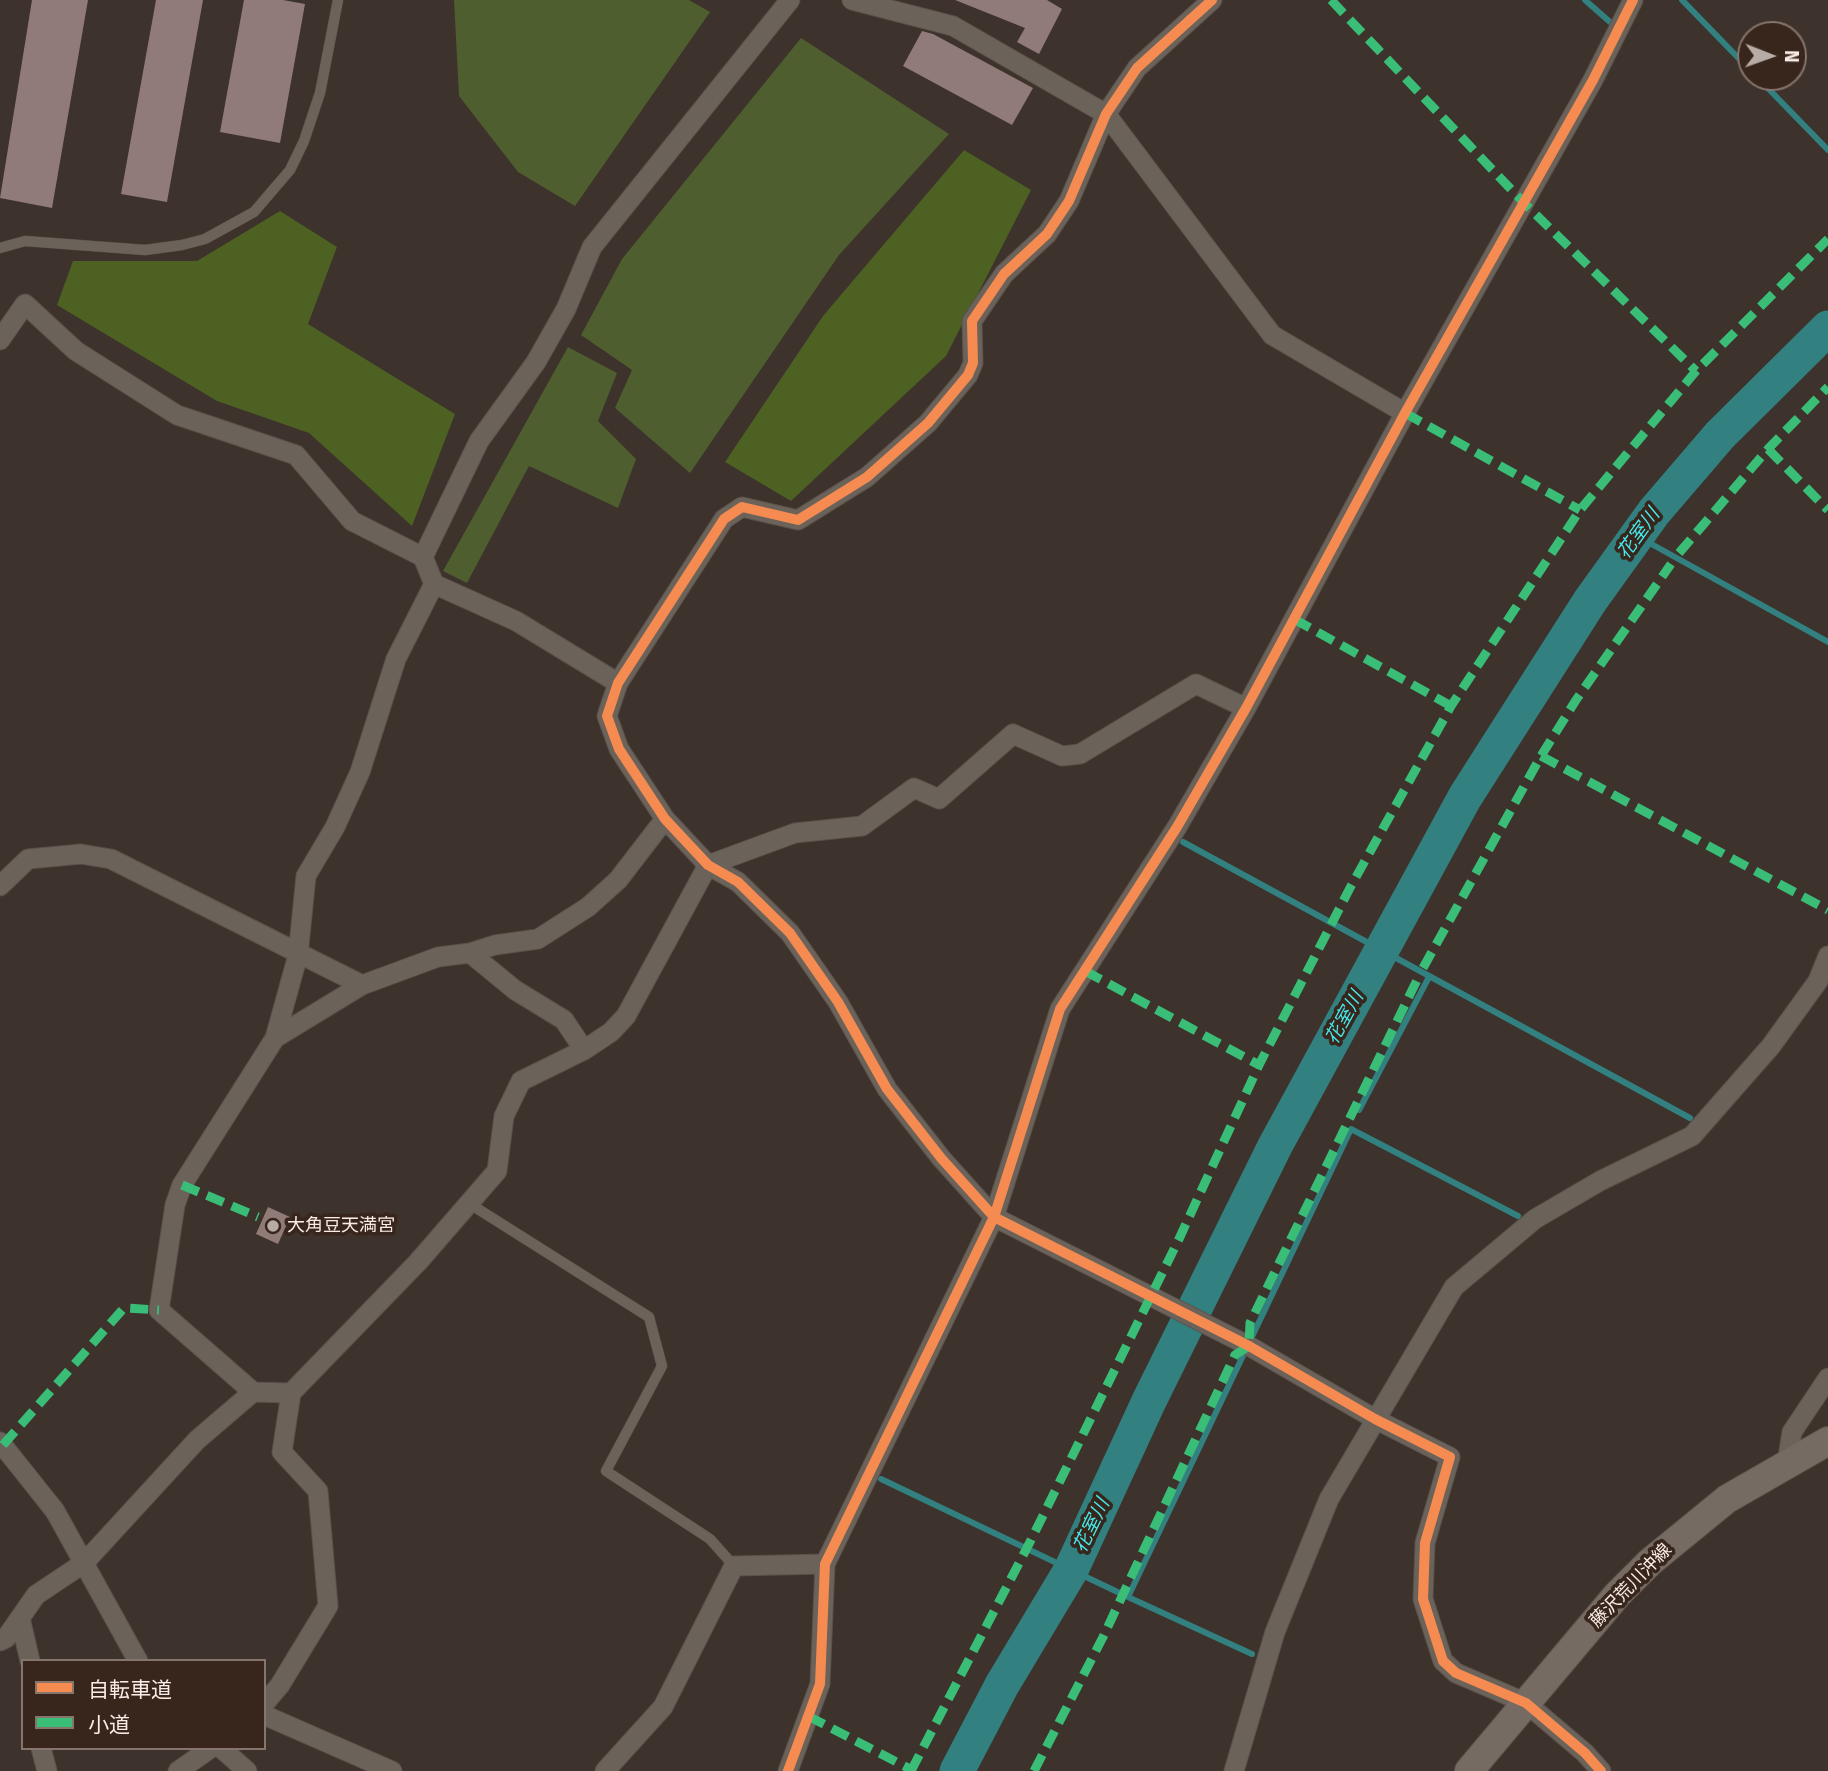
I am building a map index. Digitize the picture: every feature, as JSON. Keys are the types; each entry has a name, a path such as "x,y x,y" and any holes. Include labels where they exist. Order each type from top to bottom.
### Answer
{"main road":[{"name":"藤沢荒川沖線","path":"1469,1771 1617,1595 1650,1562 1727,1499 1828,1441"}],"street":[{"path":"423,557 479,441 536,362 566,309 592,247 790,0"},
{"path":"852,0 953,26 1106,114 1272,335 1405,413"},
{"path":"1212,0 1137,68 1106,114 1069,201 1047,234 1004,274 972,321 973,363 968,375 928,423 867,477 798,520 742,507 724,519 618,683 607,716 619,749 665,819 708,865 738,882 790,933 838,1002 887,1089 941,1158 994,1217 1249,1346 1375,1419 1450,1457 1425,1543 1424,1566 1423,1600 1443,1661 1456,1673 1526,1703 1585,1753 1601,1771"},
{"path":"788,1771 820,1684 825,1564 994,1217 1060,1009 1177,827 1246,709 1405,413 1538,181 1633,0"},
{"path":"0,340 25,304 76,351 177,415 296,455 352,521 423,557 434,584 516,621 618,683"},
{"path":"291,1393 254,1392 159,1310 175,1205 182,1185 275,1038 298,955 306,876 335,827 359,772 396,659 434,584"},
{"path":"266,1702 280,1685 328,1606 318,1492 282,1452 291,1393 470,1204 497,1171 504,1116 521,1081 584,1049 611,1032 626,1016 708,865 795,833 862,826 914,788 939,800 1013,734 1062,756 1080,754 1196,684 1246,709"},
{"path":"275,1038 362,985 438,957 538,939 588,907 618,880 665,819"},
{"path":"0,886 28,859 81,854 111,859 362,985"},
{"path":"470,953 515,990 564,1020 584,1049"},
{"path":"1234,1771 1275,1632 1329,1499 1454,1287 1535,1219 1600,1181 1692,1136 1771,1046 1818,981 1828,956"},
{"path":"1787,1463 1792,1432 1828,1378"},
{"path":"2,1636 20,1618 36,1595 84,1563 197,1440 254,1392"},
{"path":"0,1442 55,1511 137,1659"},
{"path":"605,1771 663,1707 734,1566 825,1564"},
{"path":"20,1618 30,1659"},
{"path":"266,1716 392,1771"},
{"path":"42,1750 47,1771"},
{"path":"178,1771 208,1750"},
{"path":"223,1750 247,1771"}],"lane":[{"path":"0,248 25,242 145,250 181,246 205,239 254,212 290,170 304,141 320,93 338,0"},
{"path":"470,1204 649,1317 662,1366 606,1471 710,1539 734,1566"}],"green space":[{"path":"454,0 689,0 710,12 575,206 518,172 459,96"},
{"path":"801,38 949,134 839,255 690,473 615,408 632,370 581,335 622,259"},
{"path":"964,150 1031,190 946,356 791,501 725,462 823,316"},
{"path":"280,211 337,247 308,324 455,414 412,526 309,433 217,401 57,305 73,261 197,261"},
{"path":"568,347 617,373 598,421 636,459 618,508 529,466 467,583 443,571"}],"water":[{"path":"996,1681 1007,1688 964,1771 950,1771"}],"building":[{"path":"32,0 88,0 52,208 0,198"},
{"path":"156,0 203,0 167,202 121,194"},
{"path":"244,0 283,0 305,4 280,143 220,132"},
{"path":"955,0 1047,0 1062,9 1039,54 1017,42 1025,28"},
{"path":"922,31 933,34 1033,88 1012,125 903,66"},
{"name":"大角豆天満宮","path":"268,1207 290,1217 278,1244 256,1234"}],"waterway":[{"path":"1585,0 1610,22"},
{"path":"1682,0 1737,57"},
{"path":"1771,91 1828,150"},
{"name":"花室川","path":"957,1771 1002,1685 1071,1570 1149,1401 1275,1146 1465,797 1590,601 1654,512 1720,435 1828,328"},
{"path":"1637,536 1828,642"},
{"path":"1183,842 1690,1118"},
{"path":"1359,1110 1429,977"},
{"path":"881,1479 1128,1597 1351,1129 1518,1216"},
{"path":"1128,1597 1252,1654"}],"marked path":[{"path":"1331,0 1525,204 1696,371"},
{"path":"911,1771 1031,1540 1179,1239 1259,1065 1351,886 1451,706 1580,510 1696,371 1828,239"},
{"path":"1679,553 1768,449 1828,387"},
{"path":"1405,413 1580,510"},
{"path":"1768,449 1828,510"},
{"path":"1423,968 1541,756 1576,700 1671,564"},
{"path":"1294,619 1451,706"},
{"path":"1541,756 1828,910"},
{"path":"1085,971 1259,1065"},
{"path":"1034,1771 1103,1637 1235,1355 1249,1346 1250,1323 1419,976"},
{"path":"182,1185 258,1217"},
{"path":"3,1445 124,1308 159,1310"},
{"path":"808,1716 912,1770"}],"cycle path":[{"path":"1212,0 1137,68 1106,114 1069,201 1047,234 1004,274 972,321 973,363 968,375 928,423 867,477 798,520 742,507 724,519 618,683 607,716 619,749 665,819 708,865 738,882 790,933 838,1002 887,1089 941,1158 994,1217 1249,1346 1375,1419 1450,1457 1425,1543 1423,1599 1443,1661 1456,1673 1526,1703 1585,1753 1601,1771"},
{"path":"788,1771 820,1684 825,1564 994,1217 1060,1009 1177,827 1246,708 1405,413 1593,80 1633,0"}],"place":[{"name":"大角豆天満宮","path":"273,1226"}]}
